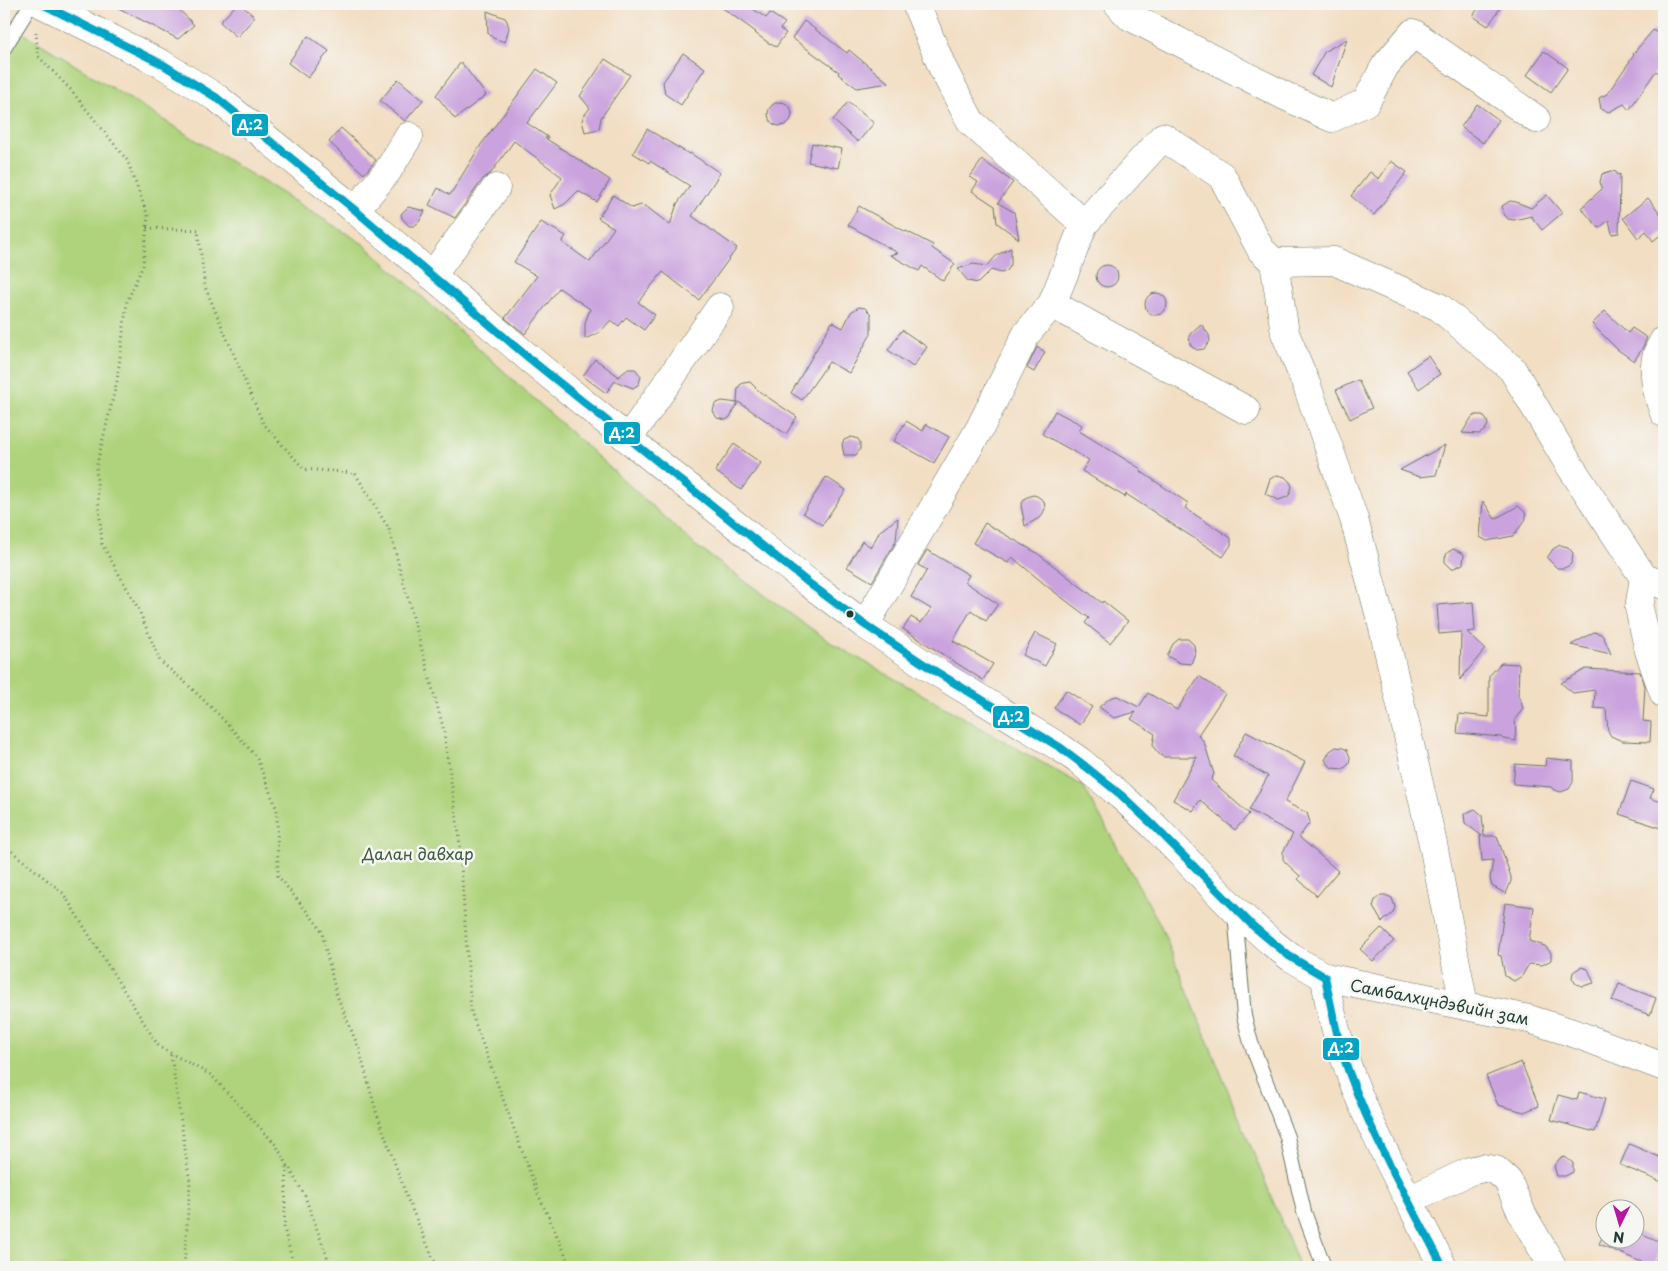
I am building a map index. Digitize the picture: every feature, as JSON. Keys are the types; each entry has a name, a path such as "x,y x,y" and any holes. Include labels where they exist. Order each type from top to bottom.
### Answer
{"street":[{"path":"916,4 944,70 971,122 1084,224"},
{"path":"1118,4 1128,16 1332,118 1366,102 1385,66 1413,33 1536,119"},
{"name":"Самбалхүндэвийн зам","path":"55,6 162,64 217,98 355,210 628,439 794,572 865,624 930,668 1081,762 1153,825 1234,909 1290,957 1325,977 1510,1014 1549,1024 1664,1067"},
{"path":"355,210 387,172 409,136"},
{"path":"865,624 980,428 1027,333 1052,304 1084,224 1163,137 1222,176 1261,250 1274,262 1285,333 1307,386 1354,519 1383,628 1432,844 1464,1005"},
{"path":"432,276 496,188"},
{"path":"1274,262 1334,261 1439,307 1512,369 1570,466 1654,581 1639,608 1649,651 1664,694"},
{"path":"1052,304 1246,410"},
{"path":"628,439 720,307"},
{"path":"1664,340 1656,357 1655,378 1664,413"},
{"path":"1325,977 1328,1006 1338,1042 1369,1120 1444,1267"},
{"path":"1409,1200 1470,1171 1483,1168 1496,1170 1508,1181 1522,1214 1550,1260 1552,1267"}],"lane":[{"path":"4,48 31,4"},
{"path":"1234,909 1244,1016 1250,1044 1287,1137 1304,1212 1324,1267"}],"path":[{"path":"36,30 38,56 70,89 127,160 148,216 143,265 127,302 117,381 96,468 102,544 138,608 160,661 218,714 256,756 277,810 278,876 321,929 336,993 359,1049 376,1111 408,1200 437,1267"},
{"path":"147,228 198,230 205,287 263,423 304,469 355,473 388,529 442,727 459,834 470,1012 538,1194 571,1267"},
{"path":"4,845 63,893 159,1047 210,1075 276,1146 304,1194 331,1267"},
{"path":"171,1054 190,1182 184,1267"},
{"path":"288,1166 284,1228 294,1267"}],"green space":[{"name":"Далан давхар","path":"4,21 365,245 696,546 830,642 1083,786 1160,924 1300,1267 4,1267"}],"building":[{"path":"111,4 174,4 194,25 178,39"},
{"path":"237,4 240,4 255,17 237,37 220,22"},
{"path":"717,4 746,4 766,18 770,13 785,23 780,29 786,33 776,47"},
{"path":"1481,4 1503,4 1488,26 1473,16"},
{"path":"487,11 505,18 507,21 509,28 505,42 493,38 488,33"},
{"path":"804,21 847,53 849,50 889,83 857,88 838,74 839,72 792,38"},
{"path":"1653,30 1664,38 1664,77 1656,71 1629,110 1624,104 1609,112 1601,109 1599,98 1607,94 1633,54"},
{"path":"308,36 329,51 308,78 288,63"},
{"path":"1347,39 1331,87 1311,75 1325,51"},
{"path":"1544,51 1568,68 1551,92 1527,75"},
{"path":"683,53 705,68 681,105 665,94 663,82"},
{"path":"605,59 630,75 601,118 599,129 585,132 582,121 590,108 580,96"},
{"path":"461,62 486,95 455,119 436,95"},
{"path":"537,69 557,83 527,123 549,138 545,138 610,180 597,202 578,191 565,204 555,209 550,195 562,177 514,141 455,218 429,205 438,188 450,195 480,146"},
{"path":"398,79 423,100 405,121 380,101"},
{"path":"780,102 785,103 791,109 791,119 785,125 780,126 775,125 769,119 768,114 769,109 775,103"},
{"path":"848,102 874,123 858,142 833,120"},
{"path":"1477,104 1499,120 1483,143 1461,127"},
{"path":"341,128 376,160 364,174 329,142"},
{"path":"647,129 690,153 720,173 692,216 737,248 699,300 663,272 638,302 655,315 644,330 626,317 619,326 611,320 600,332 585,339 585,323 590,309 559,288 525,334 505,318 537,276 514,262 541,222 566,236 562,242 590,262 614,228 598,218 613,195 632,208 641,205 647,207 670,225 677,204 690,186 650,161 649,163 633,153"},
{"path":"812,143 842,149 838,168 808,162"},
{"path":"982,160 1013,182 998,203 1014,212 1019,239 997,223 995,206 972,191 978,182 970,177"},
{"path":"1391,161 1407,172 1374,215 1351,196 1370,172 1379,179"},
{"path":"1611,171 1616,172 1618,175 1620,174 1619,233 1612,234 1609,220 1599,228 1581,208 1602,189 1600,182 1602,174"},
{"path":"1547,195 1562,213 1542,230 1531,216 1514,220 1508,219 1504,214 1502,206 1510,201 1531,208"},
{"path":"1648,198 1664,218 1664,232 1653,241 1646,231 1638,238 1623,218"},
{"path":"859,206 933,245 932,248 955,264 943,281 922,266 919,271 890,255 898,253 848,225"},
{"path":"408,207 425,211 419,222 414,226 409,226 402,218 401,214"},
{"path":"1011,248 1011,265 1007,271 1001,273 991,270 978,283 968,281 958,269 973,264 987,266 997,255"},
{"path":"1107,265 1115,268 1118,276 1115,284 1107,287 1099,284 1096,276 1099,268"},
{"path":"1156,293 1164,296 1167,304 1164,312 1156,315 1148,312 1145,304 1148,296"},
{"path":"859,307 865,308 871,314 871,334 849,373 829,362 802,400 791,393 832,322 843,328 851,312"},
{"path":"1605,311 1628,333 1632,328 1647,338 1634,361 1618,350 1592,324"},
{"path":"1201,324 1209,335 1210,341 1204,349 1197,350 1190,344 1189,336"},
{"path":"902,330 927,347 913,367 888,350"},
{"path":"1037,347 1045,352 1034,372 1027,368"},
{"path":"1428,356 1440,374 1419,389 1407,371"},
{"path":"595,359 618,377 628,369 635,369 641,376 639,384 633,388 615,381 606,393 583,376"},
{"path":"1358,380 1372,408 1350,419 1336,390"},
{"path":"750,382 760,392 797,417 786,434 737,401 740,385"},
{"path":"722,401 738,403 730,417 726,420 717,418 713,411 715,404"},
{"path":"1055,411 1082,425 1079,431 1141,469 1140,471 1188,503 1185,508 1231,538 1231,545 1223,557 1126,494 1125,497 1082,471 1089,460 1042,434"},
{"path":"1483,415 1487,421 1488,425 1484,431 1479,434 1462,433 1472,417"},
{"path":"906,421 923,431 926,424 949,437 934,463 894,441"},
{"path":"851,437 858,439 860,449 856,455 844,455 842,444 844,440"},
{"path":"734,444 761,463 741,490 715,471"},
{"path":"1445,445 1436,475 1420,477 1400,470"},
{"path":"1277,475 1285,477 1292,486 1290,494 1279,500 1265,494 1270,479"},
{"path":"826,477 846,490 822,525 803,513"},
{"path":"1033,495 1044,501 1045,509 1041,517 1025,526 1021,505 1025,498"},
{"path":"1483,501 1495,519 1518,506 1525,512 1526,519 1513,536 1487,541 1480,537"},
{"path":"898,518 896,541 872,582 847,567 862,541 871,547 880,531"},
{"path":"985,523 1037,553 1128,621 1110,643 1085,623 1089,618 1012,557 1008,563 973,543"},
{"path":"1560,545 1568,547 1573,553 1570,565 1564,568 1557,568 1547,558 1553,549"},
{"path":"1453,549 1464,554 1463,564 1452,569 1445,562 1445,558 1447,553"},
{"path":"927,550 969,575 965,582 998,604 986,621 971,610 953,641 993,664 983,680 903,629 911,617 921,623 931,609 911,597 927,570 918,565"},
{"path":"1473,602 1475,631 1467,632 1485,649 1460,680 1461,632 1439,634 1437,605"},
{"path":"1594,632 1601,634 1611,654 1571,645"},
{"path":"1035,633 1057,644 1045,666 1023,655"},
{"path":"1179,639 1188,639 1194,645 1195,653 1191,664 1180,663 1167,656 1173,644"},
{"path":"1501,663 1519,664 1518,696 1523,709 1515,719 1516,741 1501,737 1457,733 1459,714 1489,717 1489,676"},
{"path":"1586,669 1640,672 1645,686 1643,721 1651,722 1650,742 1622,741 1611,736 1608,731 1606,709 1594,708 1595,690 1573,693 1561,683"},
{"path":"1199,676 1225,694 1198,735 1204,742 1214,774 1211,780 1249,814 1235,830 1200,800 1193,811 1173,800 1197,757 1164,757 1160,755 1153,744 1155,734 1131,719 1136,712 1114,718 1099,707 1110,698 1117,696 1139,707 1148,693 1177,710"},
{"path":"1066,690 1092,707 1080,725 1054,708"},
{"path":"1246,732 1305,762 1285,802 1307,813 1310,822 1299,837 1338,871 1317,896 1298,879 1300,876 1283,859 1283,852 1293,834 1249,810 1268,776 1233,756"},
{"path":"1336,747 1347,750 1350,757 1349,764 1343,769 1332,768 1325,760 1330,751"},
{"path":"1546,758 1573,761 1573,782 1569,789 1561,792 1551,787 1513,784 1515,764 1545,766"},
{"path":"1631,781 1654,789 1650,798 1664,803 1664,829 1619,814"},
{"path":"1475,809 1482,815 1484,836 1497,836 1511,877 1506,894 1492,886 1490,879 1493,860 1482,861 1480,836 1482,836 1465,823 1464,814"},
{"path":"1381,895 1392,898 1395,907 1393,913 1382,922 1373,907 1375,900"},
{"path":"1505,903 1534,907 1529,941 1545,946 1551,953 1551,960 1542,965 1529,964 1522,976 1514,981 1505,976 1501,956 1498,955"},
{"path":"1381,928 1394,941 1373,961 1360,949"},
{"path":"1581,967 1588,969 1594,983 1583,986 1576,984 1572,978 1573,972"},
{"path":"1619,984 1656,998 1650,1015 1612,1001"},
{"path":"1521,1062 1539,1106 1524,1112 1498,1105 1486,1076"},
{"path":"1579,1092 1605,1099 1595,1132 1551,1120 1558,1095 1577,1100"},
{"path":"1629,1144 1664,1159 1664,1183 1620,1165"},
{"path":"1565,1157 1573,1163 1573,1172 1565,1176 1557,1176 1554,1166 1560,1158"},
{"path":"1646,1235 1663,1243 1653,1267 1608,1248 1646,1248"}],"transit line":[{"name":"Д:2","path":"42,4 162,64 217,98 355,210 530,359 810,584 865,625 930,668 1061,748 1085,766 1121,795 1154,826 1253,926 1289,956 1325,977 1342,1052 1352,1080 1375,1135 1443,1267"}]}
